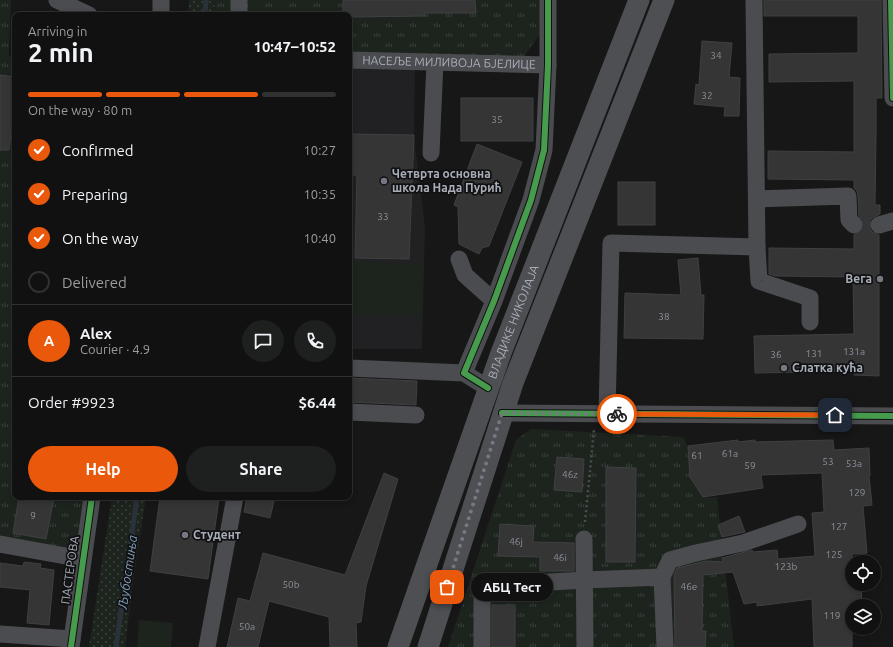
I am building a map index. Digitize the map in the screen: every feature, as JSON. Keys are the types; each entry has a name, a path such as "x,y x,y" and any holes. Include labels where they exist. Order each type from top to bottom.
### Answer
{"main road":[{"name":"ВЛАДИКЕ НИКОЛАЈА","path":"398,647 488,388 640,0"},
{"name":"ВЛАДИКЕ НИКОЛАЈА","path":"428,647 502,413 521,360 664,0"}],"street":[{"path":"57,0 83,12"},
{"path":"161,0 161,12"},
{"path":"239,0 239,12"},
{"path":"464,373 494,301 531,200 544,150 548,65 548,0"},
{"path":"754,0 757,247 759,281 810,298 810,322"},
{"path":"891,0 893,98"},
{"name":"НАСЕЉЕ МИЛИВОЈА БЈЕЛИЦЕ","path":"352,60 548,65"},
{"path":"431,153 435,62"},
{"path":"757,199 848,196 849,220 854,225"},
{"path":"602,414 611,243 757,247"},
{"path":"459,259 464,275 494,301"},
{"path":"352,368 464,373 488,388"},
{"path":"352,412 416,415"},
{"path":"502,413 893,416"},
{"name":"ПАСТЕРОВА","path":"0,634 44,642 71,643 92,500"},
{"path":"207,647 234,500"},
{"path":"665,647 662,577 670,560 743,543 798,524"},
{"path":"584,539 585,647"},
{"path":"0,544 82,559"},
{"path":"482,647 482,586 662,577"}],"path":[{"path":"584,539 602,414"}],"shaded area":[{"name":"Четврта основна школа Нада Пурић","path":"352,60 415,62 414,135 425,227 422,349 352,349"}],"green space":[{"path":"0,0 11,0 9,56 12,56 12,500 92,500 82,559 0,544"},
{"path":"189,0 215,0 214,12 188,12"},
{"path":"215,0 548,0 548,23 525,55 511,64 352,60 352,12 214,12"},
{"path":"352,262 424,264 422,316 352,315"},
{"path":"531,429 684,437 706,498 717,497 734,647 448,647 516,440"},
{"path":"112,500 146,500 134,573 125,647 89,647"},
{"path":"139,620 173,623 171,647 137,647"}],"building":[{"path":"343,0 475,0 476,13 425,13 425,16 352,17 352,12 343,12"},
{"path":"764,0 881,0 882,98 876,98 875,205 880,205 880,214 872,218 869,223 872,232 879,235 879,376 854,375 854,371 755,373 754,336 854,334 853,277 776,276 769,274 769,248 854,249 854,235 861,232 864,227 864,222 859,216 858,196 857,191 854,188 854,180 768,179 768,151 854,152 854,81 769,82 769,54 858,53 858,16 764,16"},
{"path":"702,41 732,43 729,77 740,78 739,116 724,116 725,107 694,104 696,84 699,85"},
{"path":"0,75 12,77 12,126 9,150 0,150"},
{"path":"461,98 533,98 533,141 461,141"},
{"path":"352,134 414,135 409,259 355,258 357,175 352,175"},
{"path":"477,144 522,162 489,246 482,248 479,254 459,244 458,207 454,205"},
{"path":"618,182 655,182 655,225 618,225"},
{"path":"698,258 701,295 704,295 703,339 624,338 625,293 681,295 678,260"},
{"path":"352,378 417,381 416,405 352,402"},
{"path":"738,440 738,442 755,440 755,442 833,440 834,450 869,448 869,476 872,505 863,506 867,553 845,555 845,591 861,591 862,599 845,599 845,635 852,635 852,647 814,647 812,599 757,606 757,602 744,604 733,572 703,575 702,631 706,631 705,647 675,647 674,575 677,568 706,561 723,562 722,558 752,550 753,552 777,550 778,559 815,556 812,513 824,512 822,473 761,475 763,488 703,497 690,477 688,446"},
{"path":"557,457 584,459 582,492 554,490"},
{"path":"606,467 636,468 635,562 606,562"},
{"path":"384,473 398,479 366,586 361,622 356,623 357,647 330,647 329,617 269,601 258,647 227,647 238,598 250,601 263,553 345,575"},
{"path":"18,500 53,500 46,539 13,533"},
{"name":"Студент","path":"160,500 219,500 208,579 150,571"},
{"path":"246,500 274,500 270,518 244,512"},
{"path":"739,516 745,532 722,537 718,525"},
{"path":"500,524 534,526 533,542 574,543 574,571 540,571 540,557 498,556"},
{"path":"24,562 41,564 40,568 54,570 49,625 27,623 30,590 0,587 0,563 23,566"},
{"path":"492,605 515,605 515,647 492,647"}],"waterway":[{"name":"Љубостиња","path":"205,12 206,0"},
{"name":"Љубостиња","path":"116,647 137,500"}],"tunnel":[{"path":"854,225 879,225"}],"cycle path":[{"path":"488,388 464,373 494,301 531,200 544,150 548,65 548,0"},
{"path":"891,0 893,98"},
{"path":"502,413 893,416"},
{"path":"71,647 92,500"}],"way so far":[{"path":"447,587 502,413 617,414"}],"place":[{"name":"Четврта основна школа Нада Пурић","path":"384,181"},
{"name":"Вега","path":"880,279"},
{"name":"Слатка кућа","path":"784,368"},
{"name":"Студент","path":"185,535"},
{"name":"АБЦ Тест","path":"447,587"}],"route":[{"path":"617,414 835,415"}]}
